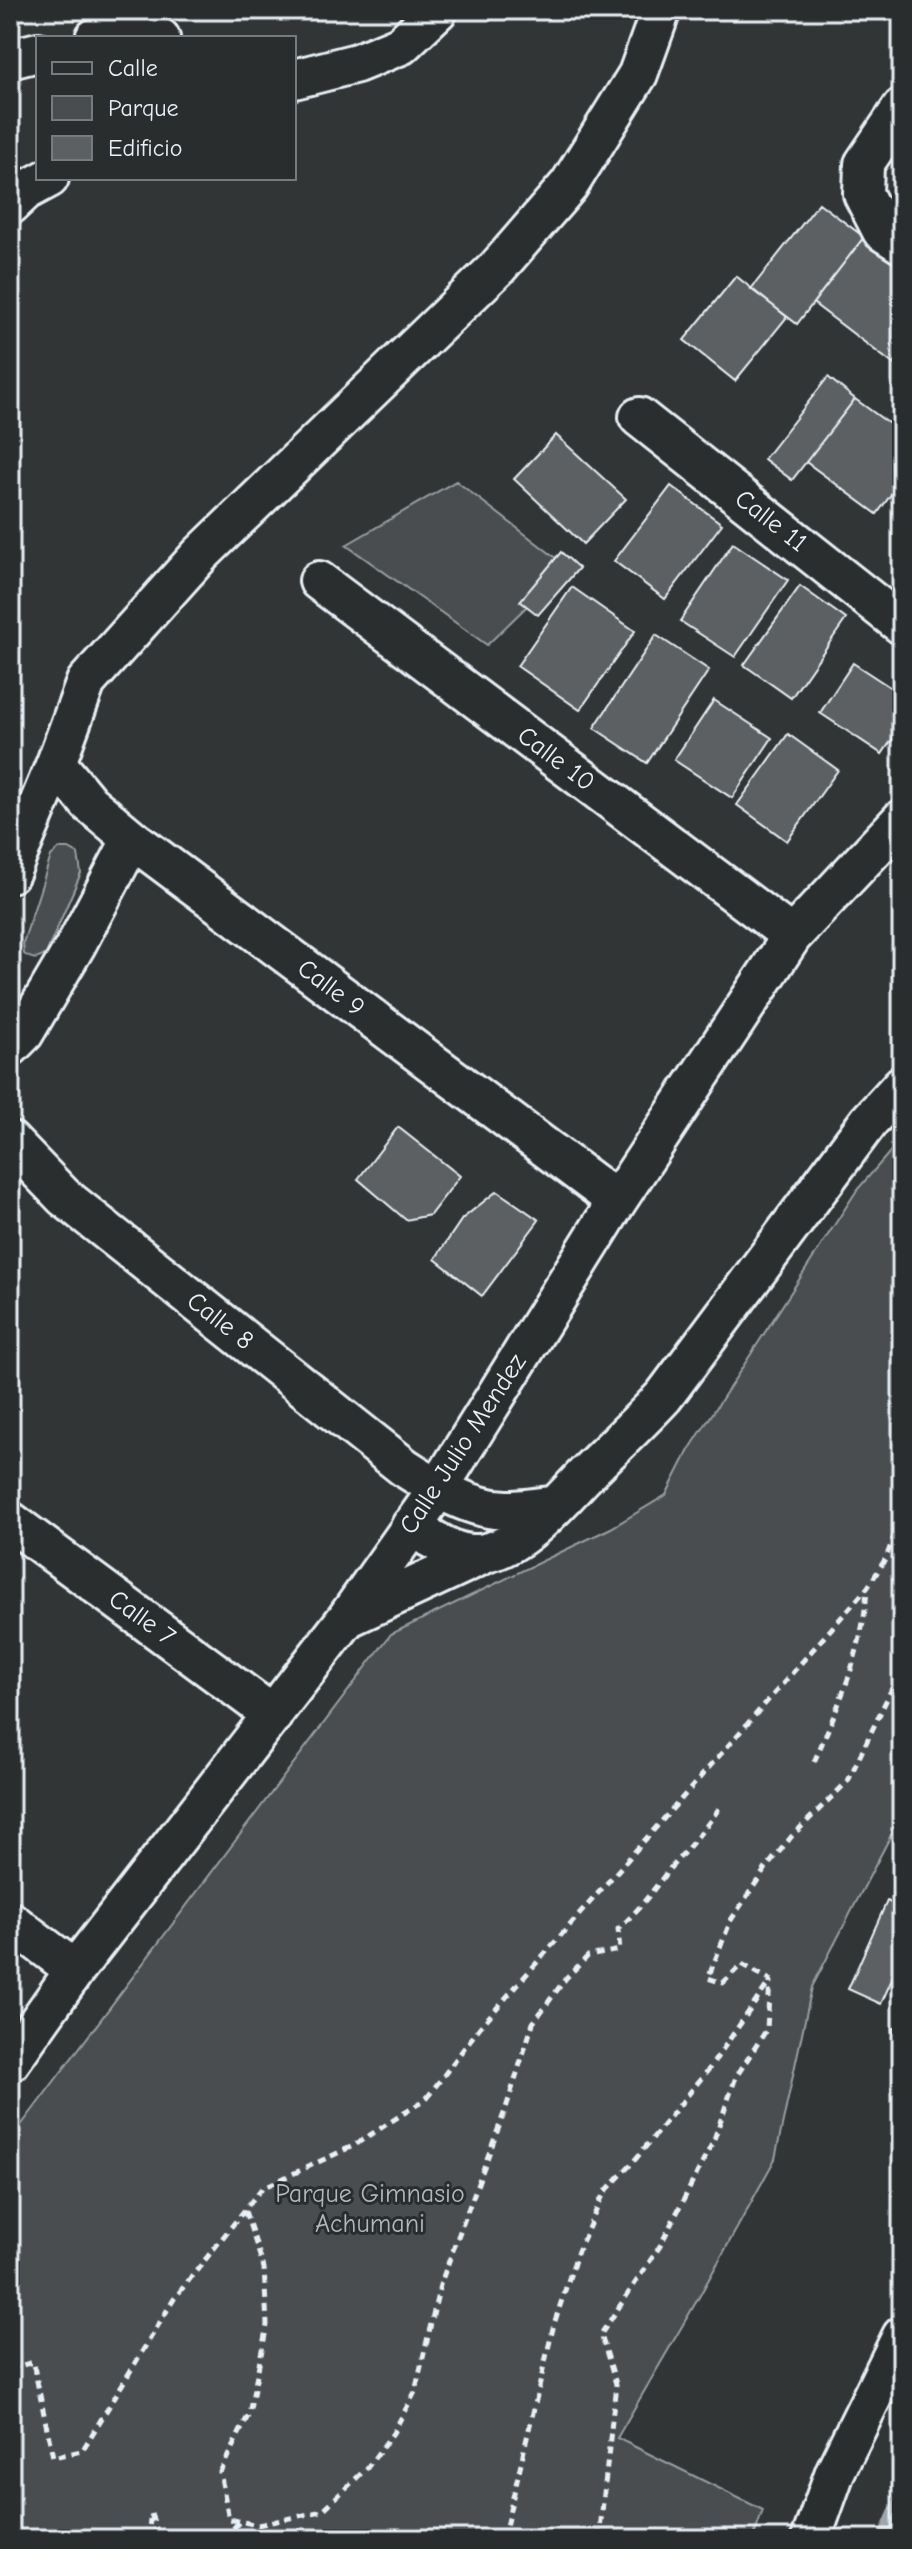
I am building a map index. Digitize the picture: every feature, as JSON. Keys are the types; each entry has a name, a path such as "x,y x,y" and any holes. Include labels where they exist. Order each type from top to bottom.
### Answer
{"street":[{"path":"296,78 357,63 401,45 438,10"},
{"path":"10,873 86,682 200,555 498,267 569,185 638,74 661,10"},
{"path":"104,36 117,33 143,36"},
{"path":"10,59 36,52"},
{"path":"902,108 864,164 863,194 882,231 902,244"},
{"path":"10,205 25,191 45,180"},
{"name":"Calle 11","path":"639,417 902,625"},
{"name":"Calle 10","path":"319,581 792,936"},
{"name":"Calle 9","path":"56,763 89,803 132,839 617,1201"},
{"name":"Calle Julio Mendez","path":"10,2062 75,1970 347,1618 438,1489 617,1201 792,936 902,819"},
{"path":"10,1047 24,1033 77,943 132,839"},
{"path":"347,1618 524,1536 539,1523 664,1396 869,1121 902,1085"},
{"name":"Calle 8","path":"10,1141 64,1197 404,1467 438,1489 487,1508 507,1510 553,1506"},
{"name":"Calle 7","path":"10,1521 273,1715"},
{"path":"411,1526 458,1551 484,1554"},
{"path":"10,1921 75,1970"},
{"path":"811,2539 835,2472 902,2336"}],"path":[{"path":"10,2369 33,2362 53,2457 82,2451 174,2299 262,2188 353,2146 426,2099 507,1995 868,1587 886,1558 902,1515"},
{"path":"814,1762 853,1669 866,1618 868,1587"},
{"path":"770,1980 742,1964 723,1983 708,1978 731,1920 766,1868 792,1836 848,1781 902,1667"},
{"path":"245,2210 264,2268 267,2325 249,2414 220,2472 229,2519 258,2525 322,2511 367,2468 393,2433 415,2392 440,2285 506,2108 533,2023 566,1978 588,1956 620,1950 618,1929 637,1912 671,1867 697,1841 720,1807"},
{"path":"503,2539 554,2324 578,2251 604,2193 709,2069 770,1980"},
{"path":"599,2539 616,2384 601,2334 660,2246 713,2142 736,2077 767,2029 770,1980"},
{"path":"148,2539 151,2514 160,2539"},
{"path":"224,2539 239,2521"}],"green space":[{"path":"456,481 556,558 527,606 487,645 346,545"},
{"path":"59,849 69,849 78,854 81,873 46,954 33,958 24,954 23,943 51,856"},
{"name":"Parque Gimnasio Achumani","path":"902,1138 902,1814 812,1987 775,2159 617,2438 763,2510 753,2539 10,2539 10,2140 391,1634 611,1528 666,1495 689,1450 857,1190"}],"building":[{"path":"819,203 864,237 797,324 751,289"},
{"path":"864,237 902,265 901,370 813,303"},
{"path":"736,276 787,317 735,381 684,340"},
{"path":"828,377 855,399 792,480 764,459"},
{"path":"855,399 902,433 902,479 877,514 806,462"},
{"path":"556,435 626,499 583,544 514,479"},
{"path":"671,486 722,524 665,599 614,561"},
{"path":"733,543 788,580 735,657 680,621"},
{"path":"561,552 579,568 538,615 520,601"},
{"path":"800,586 846,619 791,698 744,665"},
{"path":"572,587 635,631 580,710 517,666"},
{"path":"656,635 709,670 647,763 594,728"},
{"path":"853,663 902,695 902,725 882,754 820,713"},
{"path":"714,700 772,738 732,798 674,760"},
{"path":"788,734 838,770 787,841 737,805"},
{"path":"398,1127 460,1176 430,1215 406,1220 358,1179"},
{"path":"497,1191 539,1220 482,1296 435,1259 462,1219"},
{"path":"887,1901 902,1908 902,1957 881,2004 848,1989"},
{"path":"902,2025 902,2055 892,2029"}],"waterway":[{"path":"883,2539 902,2495"}]}
